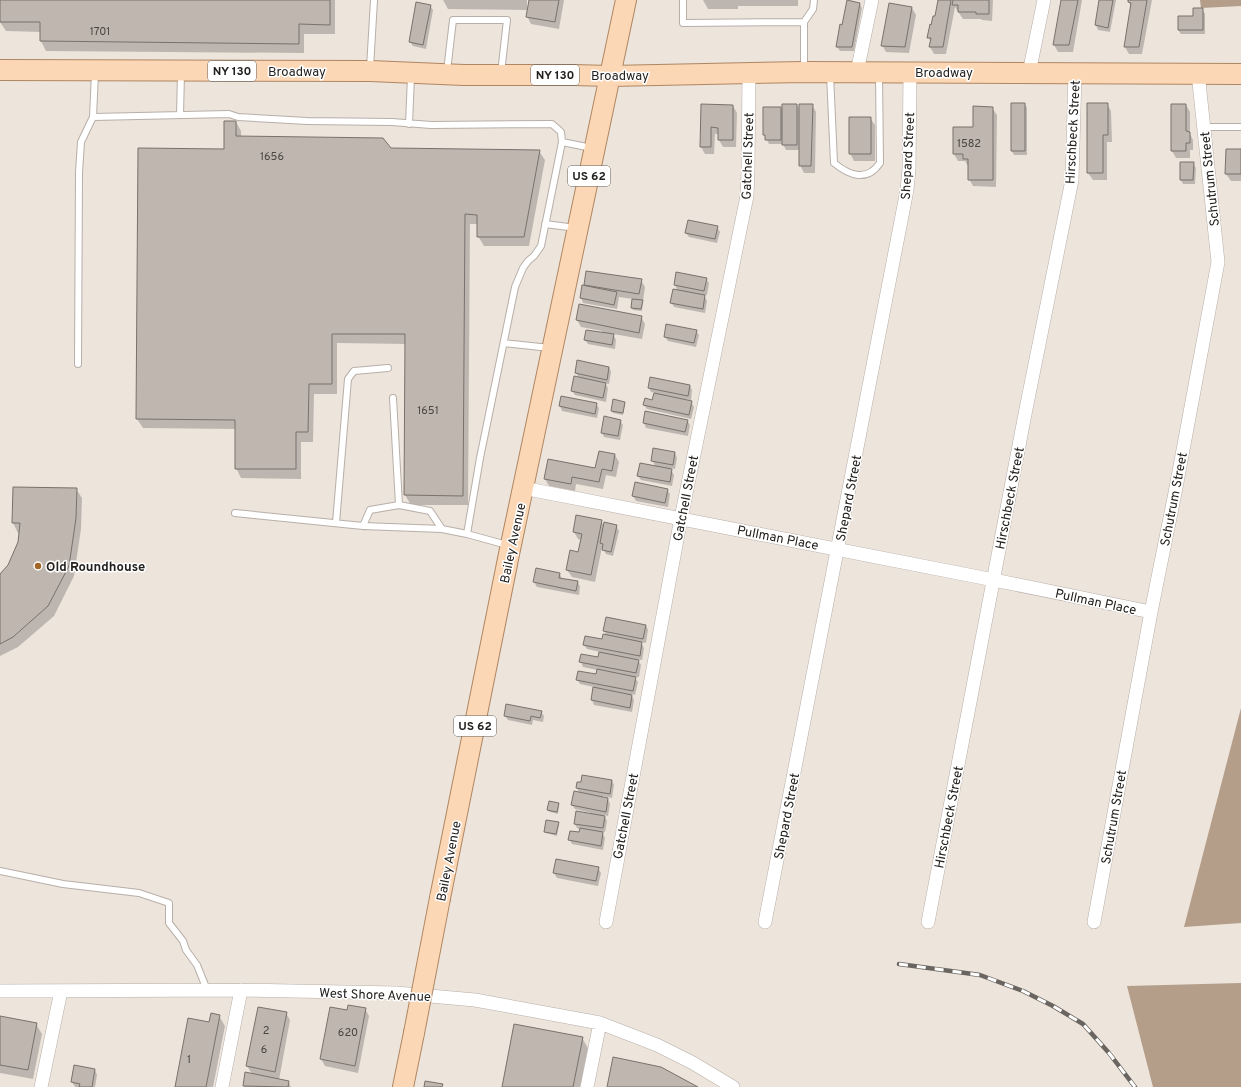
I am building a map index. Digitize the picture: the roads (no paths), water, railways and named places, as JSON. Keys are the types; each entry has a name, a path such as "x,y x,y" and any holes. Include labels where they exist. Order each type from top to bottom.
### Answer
{"main road":[{"name":"Bailey Avenue","path":"403,1087 511,546 626,0"},
{"name":"Broadway","path":"0,70 370,71 447,74 573,74 610,76 749,72 1241,74"}],"street":[{"path":"857,72 872,0"},
{"path":"1029,73 1044,0"},
{"name":"Gatchell Street","path":"606,922 681,518 746,196 748,171 749,72"},
{"name":"Shepard Street","path":"766,922 907,190 909,168 910,72"},
{"name":"Hirschbeck Street","path":"928,922 1025,414 1072,180 1075,73"},
{"name":"Schutrum Street","path":"1094,922 1151,612 1218,262 1198,73"},
{"name":"Pullman Place","path":"523,488 1151,612"},
{"path":"222,1087 241,990"},
{"name":"West Shore Avenue","path":"0,991 241,990 396,993 475,1000 600,1023 657,1045 693,1063 733,1087"},
{"path":"41,1087 61,991"},
{"path":"587,1087 600,1023"}],"lane":[{"path":"370,71 374,0"},
{"path":"684,0 683,23 804,22"},
{"path":"804,72 804,22 813,9 814,0"},
{"path":"447,74 453,20 507,20 501,75"},
{"path":"78,364 78,172 82,142 92,117 95,70"},
{"path":"180,115 182,70"},
{"path":"830,72 834,163 849,173 860,175 869,174 876,169 880,163 879,72"},
{"path":"409,124 411,73"},
{"path":"92,117 229,114 238,117 300,121 392,122 451,126 552,124 561,132 562,142 541,246 523,268 517,280 480,458 467,534"},
{"path":"1204,127 1241,127"},
{"path":"562,142 595,148"},
{"path":"545,224 578,228"},
{"path":"504,343 552,348"},
{"path":"336,523 348,379 354,371 388,368"},
{"path":"393,398 399,506"},
{"path":"363,526 370,510 399,506 430,511 442,529"},
{"path":"235,513 363,526 442,529 511,546"},
{"path":"0,871 63,884 139,893 168,903 169,923 183,941 186,950 197,965 207,991"}],"railway":[{"path":"899,964 980,975 1023,991 1053,1006 1083,1024 1109,1053 1135,1087"}],"place":[{"name":"Old Roundhouse","path":"38,566"}]}
